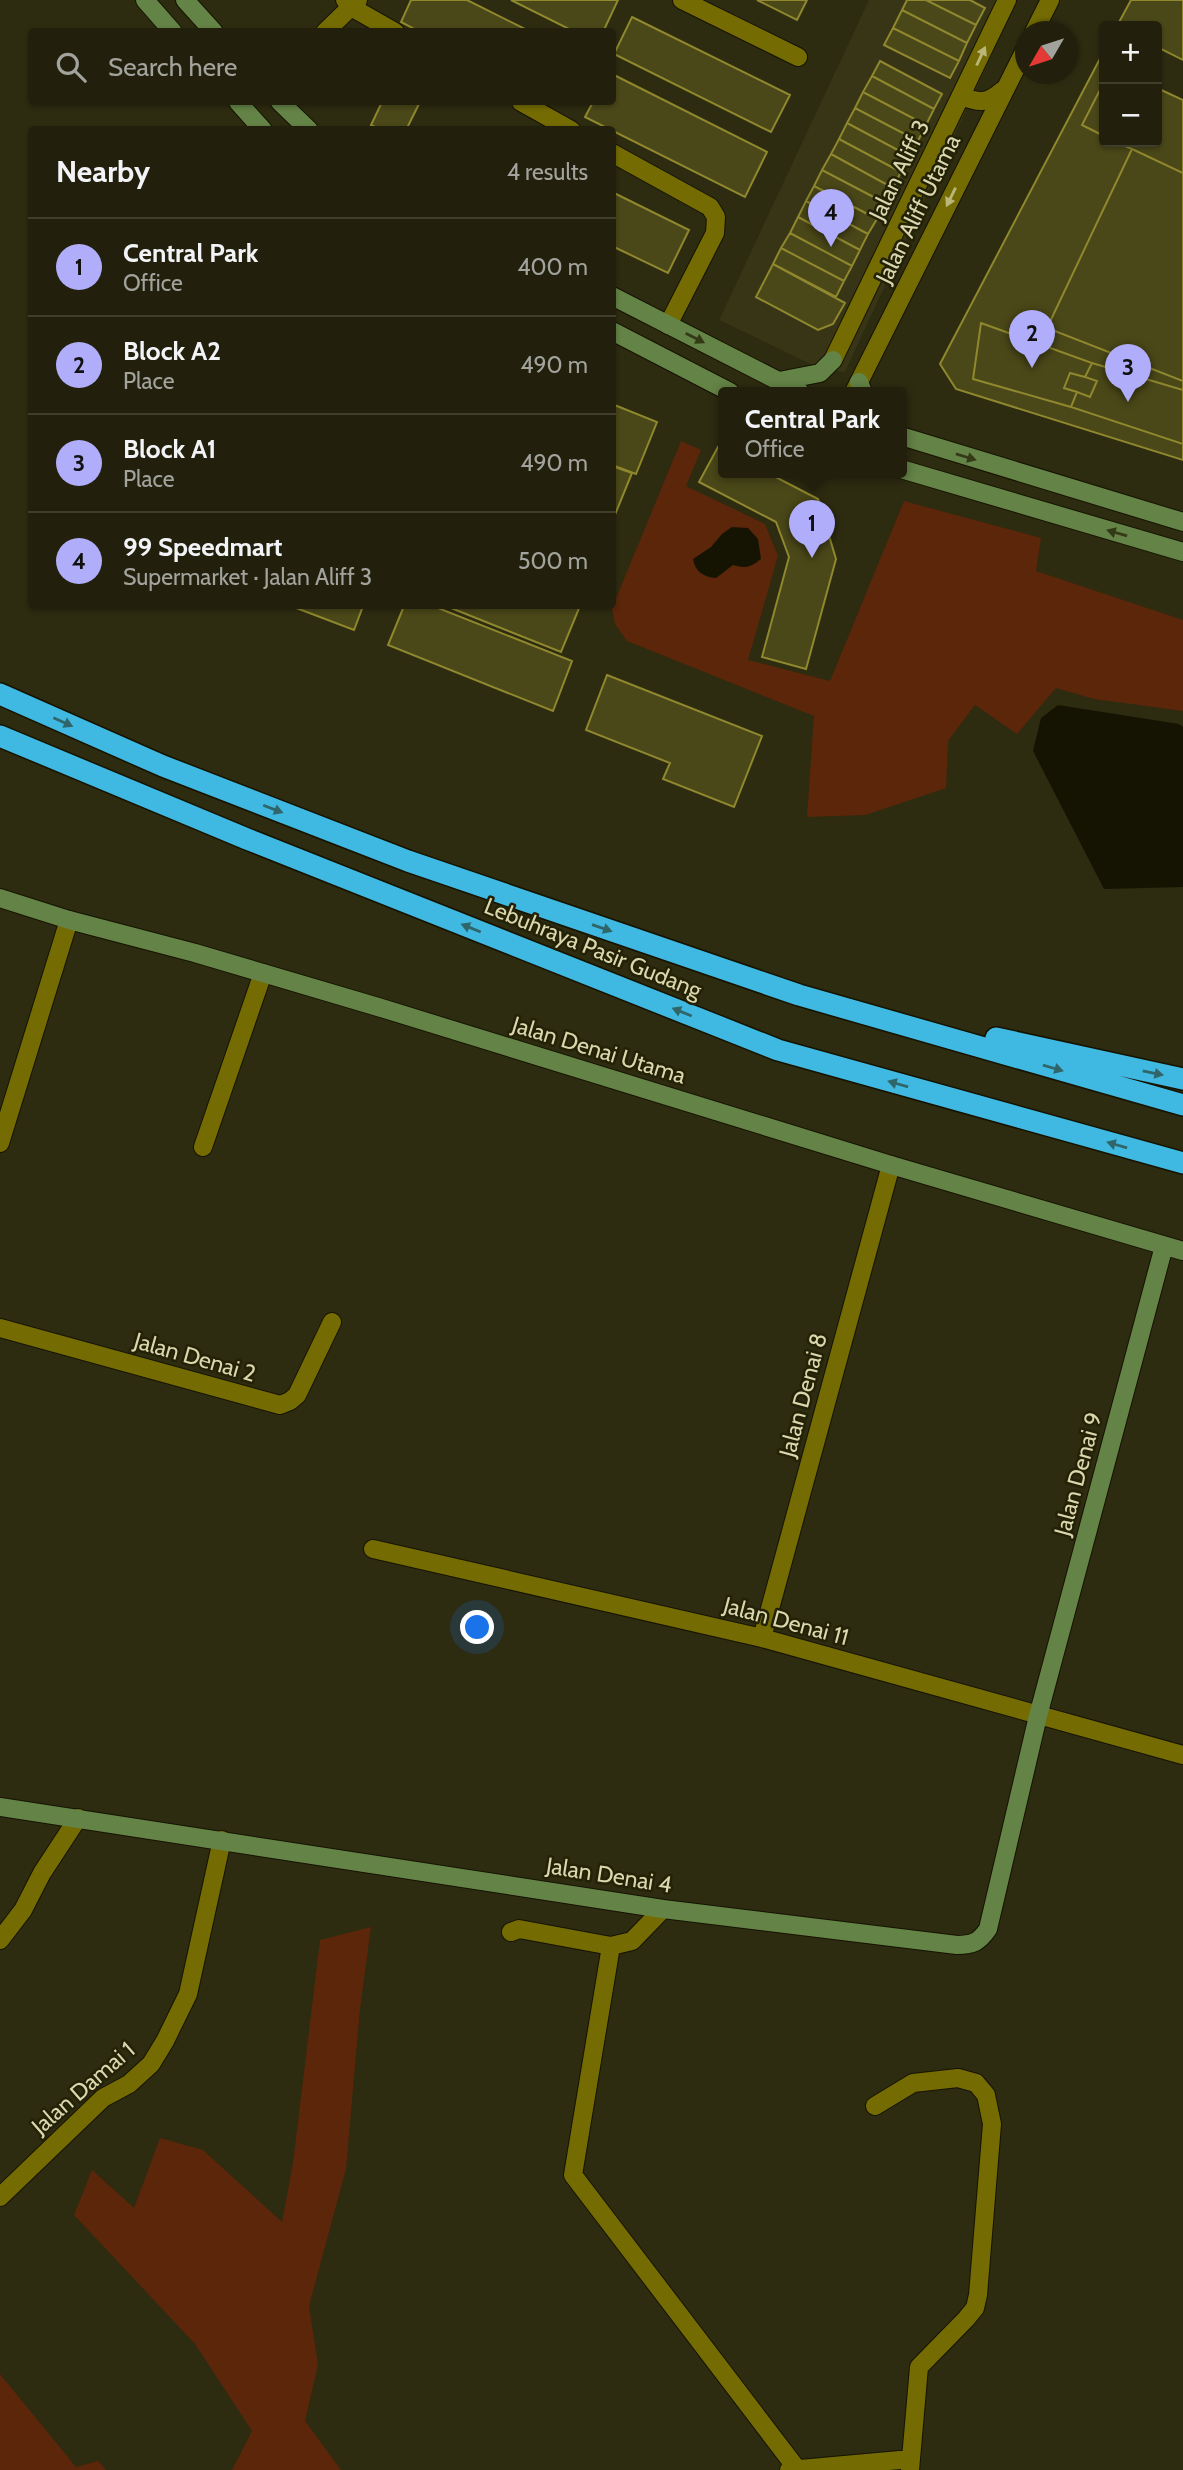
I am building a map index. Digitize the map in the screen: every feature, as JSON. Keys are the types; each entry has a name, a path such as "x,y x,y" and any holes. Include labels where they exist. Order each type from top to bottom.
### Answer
{"highway":[{"name":"Lebuhraya Pasir Gudang","path":"0,694 163,766 408,862 799,995 1183,1105"},
{"name":"Lebuhraya Pasir Gudang","path":"0,736 247,839 778,1050 1183,1163"},
{"path":"799,995 1183,1079"}],"street":[{"path":"145,0 170,28"},
{"path":"185,0 211,28"},
{"path":"682,0 798,57"},
{"name":"Jalan Aliff 3","path":"779,381 820,373 833,360 970,99 1007,0"},
{"path":"1039,21 1049,0"},
{"path":"328,28 351,2 389,28"},
{"name":"Jalan Aliff Utama","path":"859,387 1015,69"},
{"path":"970,99 993,99 1005,88"},
{"path":"970,99 981,116 982,136"},
{"path":"240,105 259,126"},
{"path":"285,105 305,126"},
{"path":"526,105 564,126"},
{"path":"616,155 710,207 716,217 715,233 668,324"},
{"path":"616,298 790,387"},
{"path":"616,333 720,387"},
{"path":"907,438 1183,522"},
{"path":"907,471 1183,552"},
{"name":"Jalan Denai Utama","path":"0,898 69,920 264,973 891,1165 1183,1251"},
{"path":"0,1143 69,920"},
{"path":"203,1147 264,973"},
{"name":"Jalan Denai 8","path":"762,1638 891,1165"},
{"name":"Jalan Denai 9","path":"1038,1716 1164,1246"},
{"name":"Jalan Denai 2","path":"0,1328 280,1405 290,1402 297,1395 332,1322"},
{"name":"Jalan Denai 11","path":"373,1549 762,1638 1183,1755"},
{"name":"Jalan Denai 4","path":"0,1807 663,1909 970,1945 980,1940 988,1929 1038,1716"},
{"path":"0,1940 23,1910 42,1873 78,1818"},
{"name":"Jalan Damai 1","path":"0,2197 103,2098 129,2084 152,2064 188,1994 222,1840"},
{"path":"510,1932 519,1929 611,1946 632,1941 663,1909"},
{"path":"611,1946 572,2175 793,2470 910,2464 919,2367 966,2319 975,2308 978,2295 992,2124 986,2095 976,2083 958,2078 913,2082 875,2106"}],"shaded area":[{"path":"869,0 1017,0 845,372 821,369 719,320"},
{"path":"681,441 701,450 686,486 765,524 778,556 748,660 830,681 904,501 1041,538 1036,571 1183,620 1183,711 1094,699 1056,688 1017,734 975,705 948,741 946,788 865,815 807,817 814,716 627,641 615,624 612,609 616,609 616,598"},
{"path":"732,527 748,528 758,539 761,559 748,566 733,565 716,578 701,573 693,559 711,547"},
{"path":"1058,705 1179,724 1183,727 1183,887 1104,889 1033,751 1041,718"},
{"path":"371,1927 360,2009 346,2169 309,2306 318,2365 305,2421 341,2470 232,2470 252,2431 195,2344 74,2215 92,2170 134,2208 160,2138 203,2150 282,2222 293,2163 320,1940"},
{"path":"0,2374 76,2467 98,2461 106,2470 0,2470"}],"building":[{"path":"411,0 467,0 523,28 412,28 401,22"},
{"path":"511,0 618,0 605,28 567,28"},
{"path":"757,0 807,0 797,20"},
{"path":"907,0 926,0 976,25 967,43 902,10"},
{"path":"926,0 970,0 985,8 976,25"},
{"path":"1131,0 1183,0 1183,60 1162,50 1162,21 1120,21"},
{"path":"902,10 967,43 959,61 893,28"},
{"path":"632,17 790,95 771,132 616,55"},
{"path":"893,28 959,61 950,78 884,45"},
{"path":"880,61 942,94 934,109 872,76"},
{"path":"1099,61 1099,92 1082,125 1099,134 1099,147 1132,149 1047,328 1183,381 1183,460 956,389 940,364"},
{"path":"616,76 767,152 745,197 616,132 616,126 603,126 585,117 591,105 616,105"},
{"path":"872,76 934,109 926,125 863,92"},
{"path":"1162,90 1183,100 1183,173 1128,147 1162,147"},
{"path":"863,92 926,125 918,141 855,108"},
{"path":"1099,92 1099,134 1082,125"},
{"path":"381,105 418,105 408,126 371,125"},
{"path":"855,108 918,141 909,156 847,123"},
{"path":"847,123 909,156 901,172 839,139"},
{"path":"839,139 901,172 893,188 831,154"},
{"path":"1132,149 1183,173 1183,381 1047,328"},
{"path":"831,154 893,188 885,203 822,170"},
{"path":"822,170 885,203 877,219 814,186"},
{"path":"814,186 877,219 868,234 806,201"},
{"path":"616,194 689,230 668,273 616,248"},
{"path":"806,201 868,234 860,250 798,217"},
{"path":"798,217 860,250 852,266 790,233"},
{"path":"790,233 852,266 844,281 781,248"},
{"path":"781,248 844,281 836,297 773,264"},
{"path":"773,264 845,303 833,324 818,330 756,297"},
{"path":"981,323 1092,363 1085,377 1070,373 1064,388 1077,392 1071,407 973,379"},
{"path":"1092,363 1183,390 1183,444 1071,407 1077,392 1090,397 1097,381 1085,377"},
{"path":"616,406 657,422 636,474 616,466"},
{"path":"718,447 718,478 778,478 818,499 836,559 806,669 762,657 789,557 776,522 699,482"},
{"path":"616,467 632,473 616,512"},
{"path":"299,609 362,609 354,630"},
{"path":"403,609 441,609 572,661 553,711 388,645"},
{"path":"454,609 579,609 561,652"},
{"path":"607,675 762,736 734,807 663,779 670,763 586,730"}],"place":[{"name":"99 Speedmart","path":"831,247"},
{"name":"Block A2","path":"1032,368"},
{"name":"Block A1","path":"1128,402"},
{"name":"Central Park","path":"812,558"}]}
